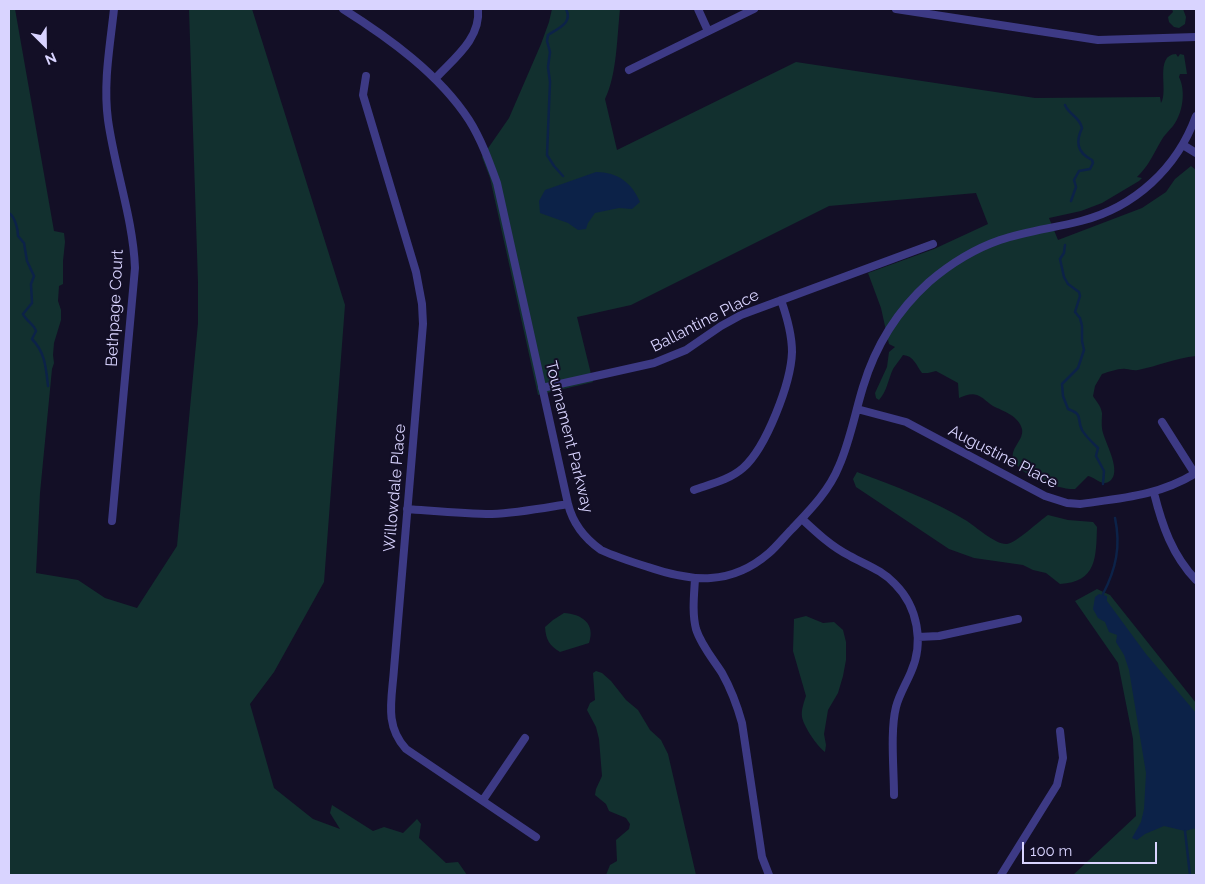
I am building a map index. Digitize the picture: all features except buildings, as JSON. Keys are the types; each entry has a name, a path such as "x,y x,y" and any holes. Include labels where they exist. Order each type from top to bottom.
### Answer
{"street":[{"name":"Bethpage Court","path":"112,521 135,268 132,234 108,121 106,99 106,76 114,9"},
{"name":"Tournament Parkway","path":"343,9 364,22 435,79 469,120 490,161 497,183 568,504 576,524 583,534 601,550 671,575 695,579 717,578 747,568 769,552 816,504 838,469 847,447 871,364 885,337 907,305 939,274 976,250 998,240 1020,233 1080,221 1115,209 1148,187 1163,173 1183,145 1196,116"},
{"path":"435,79 474,34 478,23 478,9"},
{"path":"698,9 708,31"},
{"path":"629,70 754,9"},
{"path":"896,9 1098,40 1196,37"},
{"name":"Willowdale Place","path":"366,76 363,94 416,272 422,304 423,324 390,714 399,741 406,749 536,837"},
{"path":"1183,145 1196,153"},
{"name":"Ballantine Place","path":"542,388 670,358 728,323 781,300 933,244"},
{"path":"694,490 722,481 743,468 752,458 765,436 787,382 790,366 791,336 781,300"},
{"name":"Augustine Place","path":"857,409 906,422 1056,501 1080,504 1154,493 1196,474"},
{"path":"1162,422 1196,474"},
{"path":"1154,493 1162,524 1171,544 1180,560 1196,580"},
{"path":"407,509 466,514 493,514 568,504"},
{"path":"802,519 835,547 875,568 897,585 912,609 918,637 916,660 896,707 894,721 894,795"},
{"path":"695,579 694,608 696,630 729,685 737,705 742,723 762,856 769,875"},
{"path":"918,637 939,636 1018,619"},
{"path":"1000,875 1057,785 1063,758 1060,731"},
{"path":"483,800 525,738"}],"green space":[{"path":"9,9 15,9 54,231 64,233 65,242 63,284 59,286 58,301 61,310 61,320 54,343 54,363 40,493 36,573 78,580 105,598 137,608 177,546 198,323 189,9 252,9 345,305 324,582 274,672 250,704 274,788 313,819 340,829 330,813 332,805 373,831 384,827 403,833 417,819 421,824 419,838 446,863 458,862 467,875 9,875"},
{"path":"552,9 620,9 612,79 605,99 617,150 796,62 1035,98 1160,97 1161,103 1166,60 1169,56 1176,54 1178,57 1180,54 1184,55 1187,74 1180,74 1179,77 1183,95 1179,115 1162,139 1148,164 1137,177 1142,178 1102,203 1081,211 1049,218 1058,240 1142,208 1166,192 1175,179 1191,166 1196,170 1196,356 1181,358 1138,370 1120,369 1102,374 1095,386 1093,396 1100,406 1102,413 1102,430 1114,465 1113,477 1107,483 1104,483 1088,476 1075,489 1049,484 1030,476 1022,470 1013,458 1014,450 1022,433 1018,421 1010,414 975,394 959,398 958,383 936,371 922,373 910,357 903,355 893,369 882,397 879,400 876,398 875,393 887,367 889,352 895,347 889,344 881,308 868,273 934,249 988,224 976,193 829,206 631,305 577,317 593,382 538,395 490,178 482,157 509,118 541,44"},
{"path":"1172,9 1183,9 1186,17 1185,24 1179,28 1174,27 1169,22 1168,17 1173,12"},
{"path":"857,472 941,506 1002,544 1011,543 1016,540 1048,515 1068,520 1093,522 1097,527 1095,558 1092,566 1088,573 1081,578 1060,584 1046,573 1023,565 974,558 949,549 856,487 853,479"},
{"path":"1097,589 1110,595 1196,703 1196,875 1073,875 1136,816 1133,739 1118,663 1075,601"},
{"path":"564,613 576,615 586,621 589,625 591,636 589,643 560,652 549,642 545,627"},
{"path":"806,616 823,623 834,622 843,630 846,642 846,660 843,676 838,693 828,710 824,734 825,752 811,736 802,717 806,696 793,651 794,619"},
{"path":"596,671 602,673 611,681 626,700 638,710 650,730 661,740 668,754 696,875 606,875 610,865 617,861 616,840 629,829 630,824 626,818 609,811 606,804 595,795 602,776 599,739 596,727 587,710 590,703 595,700 593,673"}],"water":[{"path":"596,172 611,174 623,180 633,189 640,202 632,209 619,208 595,213 586,229 578,230 568,223 540,213 539,201 545,190"},
{"path":"1099,594 1107,596 1107,601 1146,654 1196,713 1196,828 1185,831 1164,826 1145,834 1137,840 1132,838 1141,822 1144,809 1146,773 1129,670 1124,655 1116,642 1117,635 1109,632 1105,622 1098,618 1093,609 1095,597"}],"waterway":[{"path":"563,176 547,155 550,82 548,67 550,52 547,41 548,35 566,22 568,18 566,9"},
{"path":"1065,105 1081,124 1082,128 1078,142 1080,150 1093,163 1090,169 1079,171 1074,180 1076,187 1071,201"},
{"path":"9,213 16,223 18,236 24,243 27,261 34,276 31,284 32,303 23,314 36,331 32,339 40,349 48,386"},
{"path":"1065,245 1064,253 1060,259 1064,277 1068,284 1079,292 1080,296 1075,312 1080,318 1082,326 1084,350 1078,368 1062,384 1063,396 1068,409 1078,415 1080,426 1084,433 1098,448 1096,456 1104,471 1103,484"},
{"path":"1103,594 1111,576 1116,557 1117,528 1115,518"},
{"path":"1185,831 1190,875"}]}
